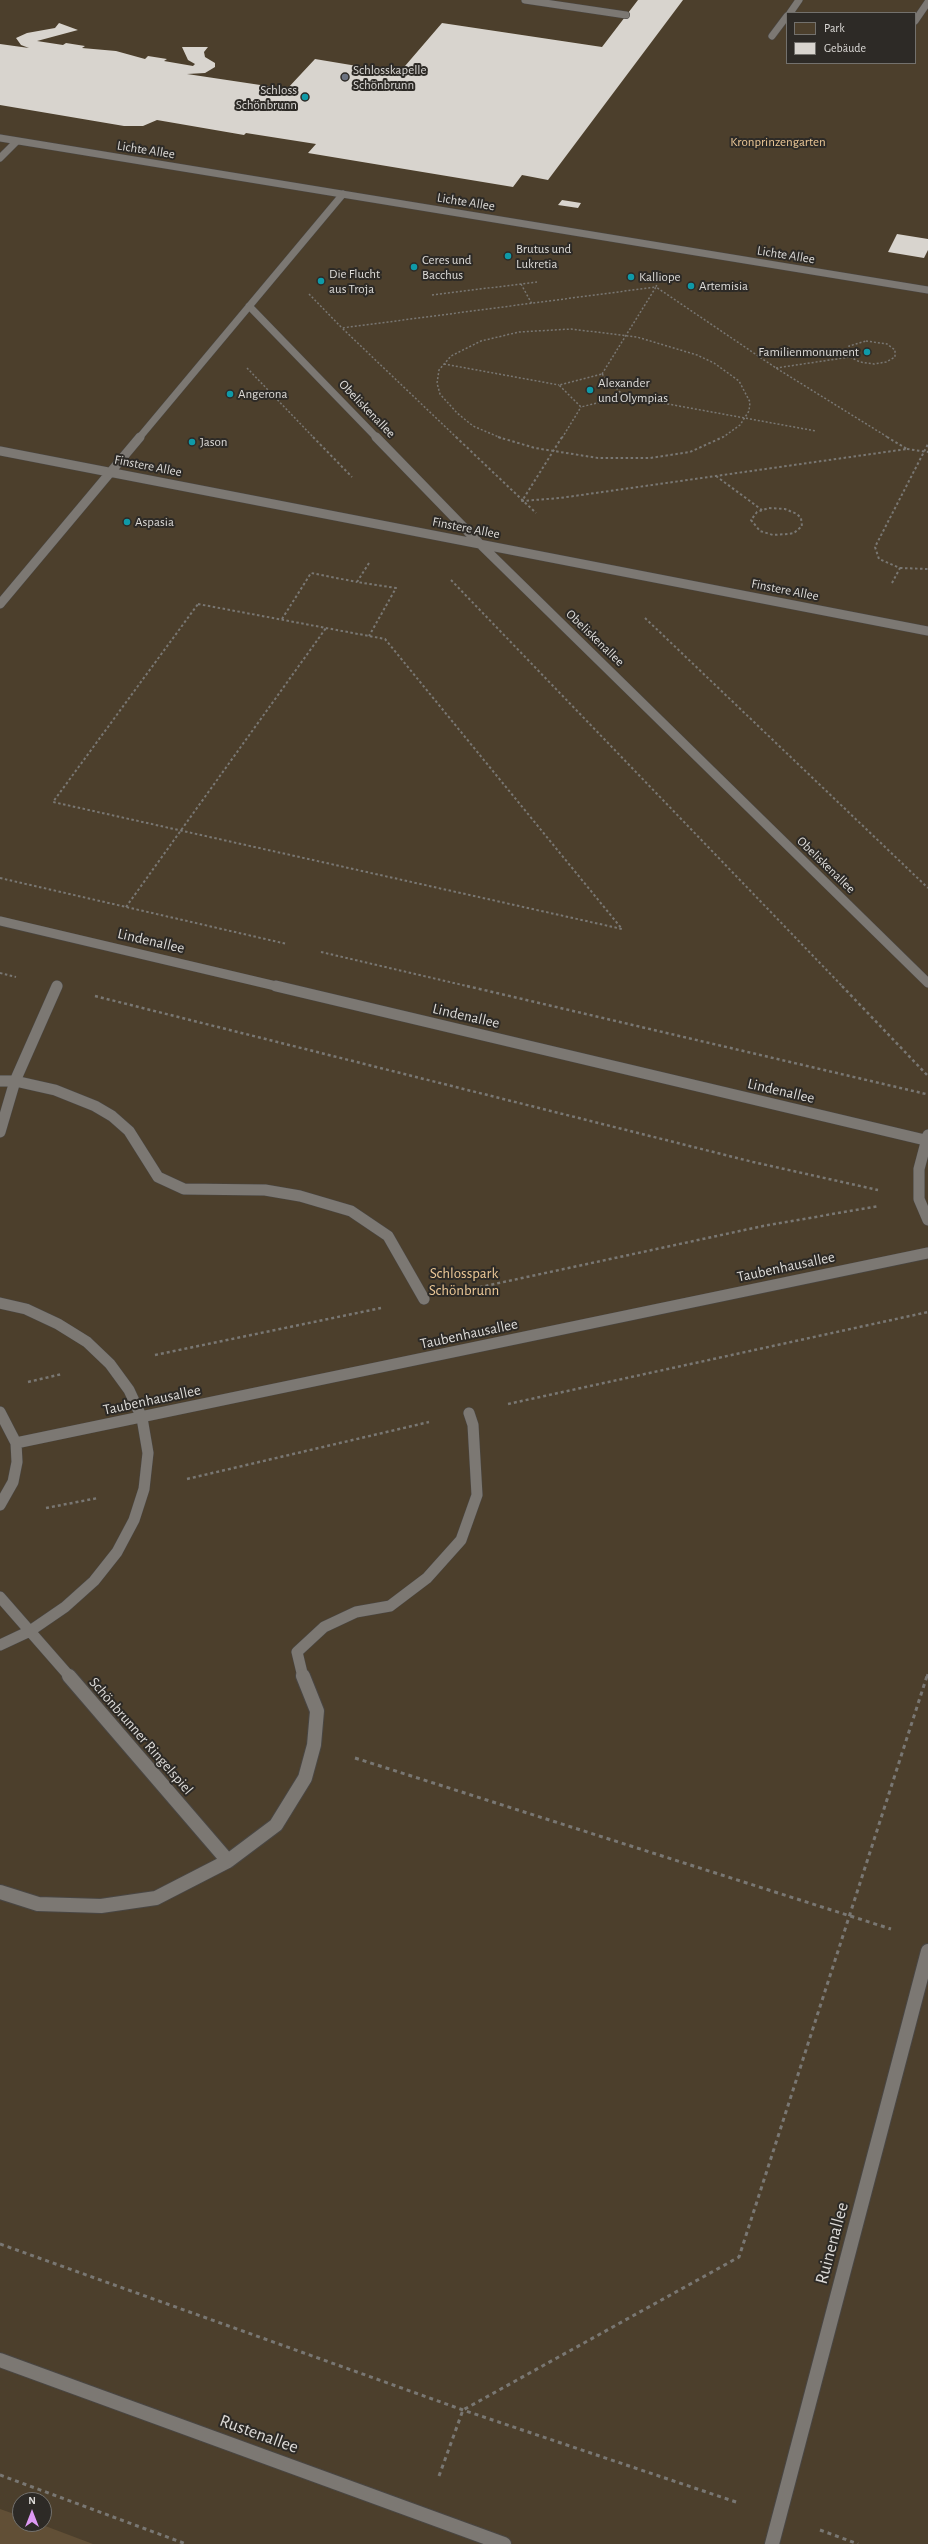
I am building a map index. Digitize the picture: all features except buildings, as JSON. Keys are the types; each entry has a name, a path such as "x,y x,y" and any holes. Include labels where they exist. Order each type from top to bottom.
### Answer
{"street":[{"path":"525,0 626,15"},
{"path":"791,12 799,0"},
{"path":"916,20 928,2"},
{"path":"772,36 786,17"},
{"name":"Lichte Allee","path":"0,138 928,290"},
{"path":"0,158 18,141"},
{"path":"0,604 343,194"},
{"name":"Obeliskenallee","path":"249,306 479,544 928,983"},
{"name":"Finstere Allee","path":"0,451 928,631"},
{"name":"Lindenallee","path":"0,920 926,1138"},
{"path":"0,1132 15,1081 57,986"},
{"path":"0,1081 15,1081 75,1098 112,1116 129,1131 158,1176 170,1184 184,1189 207,1191 243,1189 265,1190 328,1203 351,1212 388,1236 424,1299"},
{"path":"926,1138 919,1169 919,1198 928,1220"},
{"name":"Taubenhausallee","path":"16,1443 142,1418 928,1253"},
{"path":"0,1302 26,1309 58,1324 87,1342 110,1364 129,1390 142,1418 148,1453 144,1489 134,1520 117,1552 94,1581 65,1608 30,1631 0,1645"},
{"path":"0,1412 16,1443 17,1462 13,1482 0,1505"},
{"path":"0,1892 38,1904 101,1906 156,1898 228,1861 276,1825 305,1778 314,1745 317,1711 300,1670 297,1652 324,1627 356,1612 390,1606 428,1578 461,1540 477,1495 472,1425 469,1413"},
{"name":"Schönbrunner Ringelspiel","path":"0,1597 228,1861"},
{"name":"Ruinenallee","path":"772,2544 928,1951"},
{"name":"Rustenallee","path":"0,2360 504,2544"}],"path":[{"path":"444,364 559,385 602,374 678,249"},
{"path":"282,267 342,328 522,501 560,498 907,449 928,452"},
{"path":"432,295 537,282"},
{"path":"521,284 532,304"},
{"path":"342,328 656,287 776,368 907,449"},
{"path":"571,329 627,335 676,347 697,355 728,372 739,381 750,402 745,418 719,440 690,452 650,458 598,458 552,450 488,434 473,426 457,413 440,394 437,383 439,370 444,364 464,348 481,341 519,332 571,329"},
{"path":"220,341 928,1076"},
{"path":"776,368 850,357 860,362 874,364 891,360 895,354 886,344 866,341 849,346 848,350 850,357"},
{"path":"602,374 624,396"},
{"path":"559,385 581,407"},
{"path":"522,501 552,450 581,407 624,396 816,431"},
{"path":"928,444 876,547 879,559 900,568 928,568"},
{"path":"716,475 762,510 777,508 792,511 801,518 802,526 794,533 788,534 773,535 760,531 752,524 751,520 756,512 762,510"},
{"path":"357,582 371,561"},
{"path":"891,587 900,568"},
{"path":"282,619 311,574 396,588 369,636"},
{"path":"198,604 282,619 385,639 622,929 53,802 198,604"},
{"path":"126,907 326,628"},
{"path":"0,878 288,945"},
{"path":"319,952 928,1094"},
{"path":"0,973 57,986 753,1162 919,1198"},
{"path":"22,1383 424,1299 762,1226 919,1198"},
{"path":"425,2515 463,2410 739,2257 928,1673"},
{"path":"314,1745 892,1930"},
{"path":"0,2244 463,2410 780,2516 858,2544"},
{"path":"0,2475 186,2544"}],"green space":[{"name":"Schlosspark Schönbrunn","path":"0,0 928,0 928,2544 0,2544"}],"shaded area":[{"path":"0,2509 12,2513 12,2532 52,2532 52,2529 93,2544 0,2544"}],"place":[{"name":"Schlosskapelle Schönbrunn","path":"345,77"},
{"name":"Schloss Schönbrunn","path":"305,97"},
{"name":"Brutus und Lukretia","path":"508,256"},
{"name":"Ceres und Bacchus","path":"414,267"},
{"name":"Kalliope","path":"631,277"},
{"name":"Die Flucht aus Troja","path":"321,281"},
{"name":"Artemisia","path":"691,286"},
{"name":"Familienmonument","path":"867,352"},
{"name":"Alexander und Olympias","path":"590,390"},
{"name":"Angerona","path":"230,394"},
{"name":"Jason","path":"192,442"},
{"name":"Aspasia","path":"127,522"}],"park label":[{"name":"Kronprinzengarten","path":"778,142"}]}
